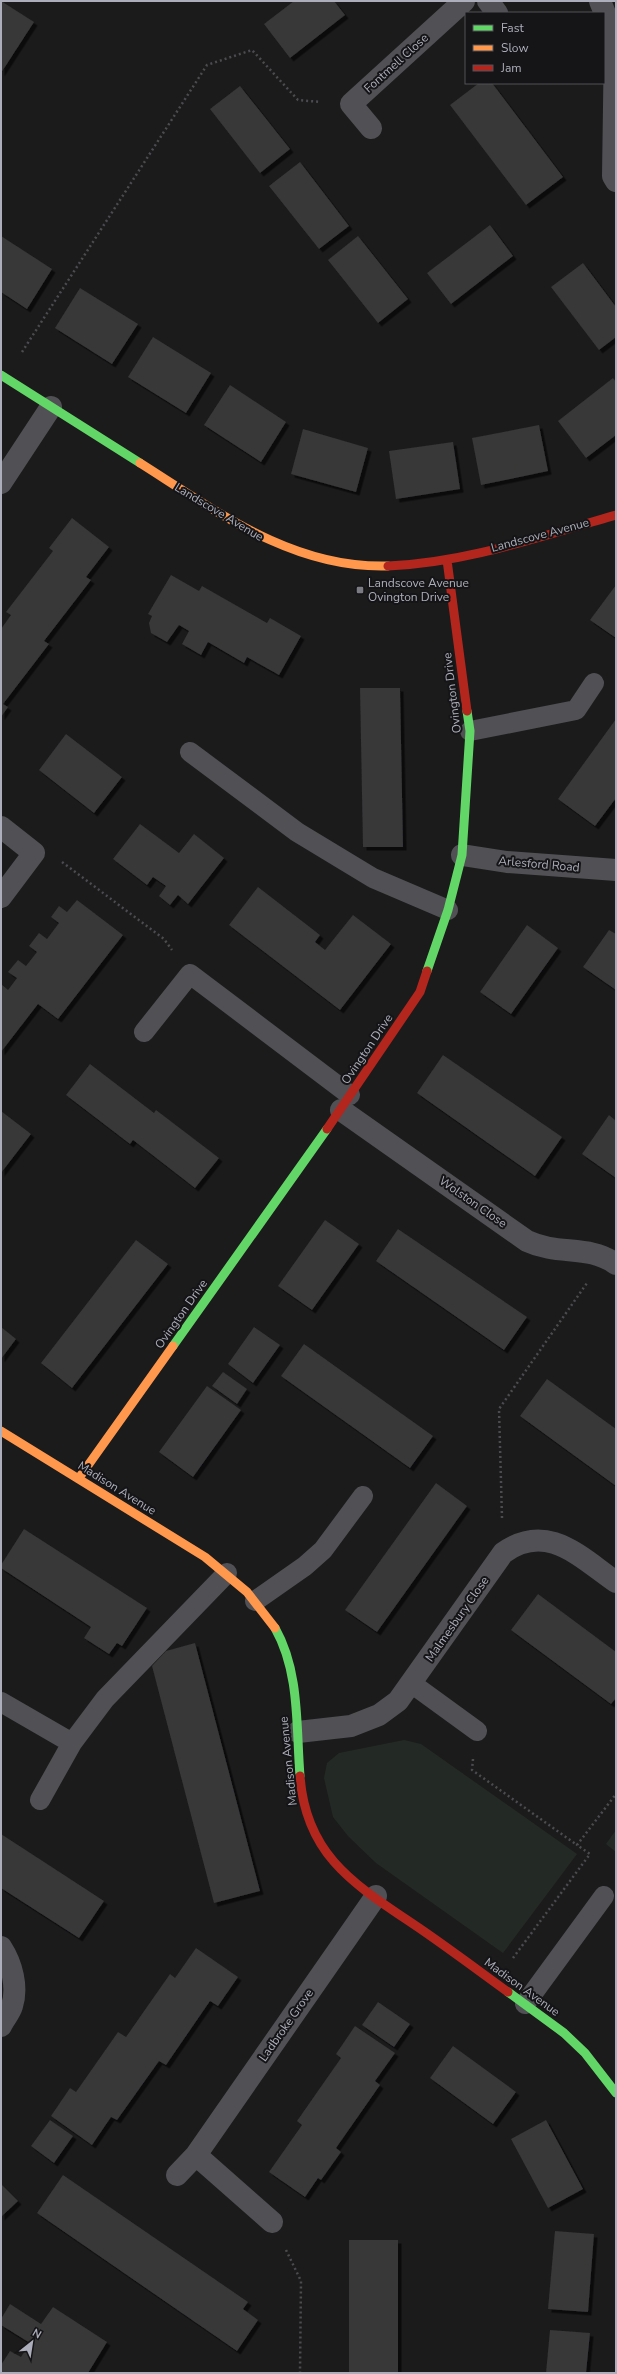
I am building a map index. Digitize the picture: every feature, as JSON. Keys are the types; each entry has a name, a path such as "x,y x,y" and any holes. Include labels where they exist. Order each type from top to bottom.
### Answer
{"street":[{"name":"Fontmell Close","path":"351,104 464,1"},
{"path":"488,1 496,12"},
{"path":"600,1 605,12"},
{"path":"605,13 616,38 613,176 616,181"},
{"path":"351,104 371,128"},
{"name":"Landscove Avenue","path":"3,377 237,525 289,549 345,563 402,565 447,560 616,516"},
{"path":"1,483 51,407"},
{"name":"Ovington Drive","path":"79,1478 346,1102 420,992 448,910 462,855 470,731 447,560"},
{"path":"1,828 34,853 1,897"},
{"name":"Arlesford Road","path":"462,855 545,866 616,870"},
{"name":"Wolston Close","path":"346,1102 527,1241 541,1247 556,1250 584,1251 611,1260"},
{"name":"Madison Avenue","path":"1,1431 79,1478 227,1573 255,1602 267,1617 281,1642 291,1670 304,1807 314,1834 330,1858 376,1896 564,2033 580,2048 604,2075 616,2092"},
{"name":"Malmesbury Close","path":"298,1732 351,1726 379,1715 398,1701 503,1553 514,1545 526,1541 550,1541 562,1545 616,1582"},
{"name":"Ladbroke Grove","path":"177,2175 196,2155 376,1896"},
{"path":"1,1947 12,1972 14,1989 12,2006 1,2026"},
{"path":"196,2155 272,2222"}],"lane":[{"path":"470,731 576,710 594,683"},
{"path":"190,752 297,832 373,878 448,910"},
{"path":"144,1032 190,974 346,1102"},
{"path":"255,1602 305,1566 323,1550 363,1496"},
{"path":"40,1800 72,1743 110,1694 227,1573"},
{"path":"412,1683 477,1731"},
{"path":"1,1702 72,1743"},
{"path":"525,2004 604,1896"}],"path":[{"path":"3,377 207,65 252,50 298,100 351,104"},
{"path":"34,853 59,860 164,939 190,974"},
{"path":"503,1553 499,1409 611,1260"},
{"path":"477,1731 472,1770 590,1854 495,1982"},
{"path":"576,1845 616,1794"},
{"path":"272,2222 301,2281 300,2373"}],"shaded area":[{"path":"404,1740 421,1744 577,1854 503,1953 376,1863 348,1836 333,1817 324,1778 327,1763 339,1753"},
{"path":"616,1830 616,1852 606,1844"}],"building":[{"path":"1,1 34,22 1,73"},
{"path":"294,1 334,1 345,15 290,58 264,24"},
{"path":"478,84 493,84 563,177 526,205 450,105"},
{"path":"240,86 290,149 260,173 210,109"},
{"path":"300,162 349,226 319,249 269,186"},
{"path":"490,225 513,256 451,304 427,273"},
{"path":"1,236 52,269 27,309 1,292"},
{"path":"358,236 408,299 378,323 328,260"},
{"path":"583,263 616,307 616,337 599,350 551,287"},
{"path":"80,288 138,324 112,364 55,328"},
{"path":"153,337 211,373 186,413 128,377"},
{"path":"613,378 616,382 616,435 586,458 558,421"},
{"path":"230,385 286,422 261,462 204,425"},
{"path":"539,425 548,471 481,485 472,438"},
{"path":"303,429 368,448 356,492 291,474"},
{"path":"453,442 460,489 396,499 389,451"},
{"path":"72,518 109,547 86,577 91,580 44,641 49,644 3,704 8,707 1,717 1,629 11,615 6,612 53,551 49,548"},
{"path":"171,575 199,591 202,586 267,623 270,618 301,636 279,675 247,657 244,663 208,642 201,655 182,644 189,631 179,625 167,642 151,633 149,623 152,616 148,614"},
{"path":"616,585 616,638 590,620"},
{"path":"360,688 400,688 403,847 363,847"},
{"path":"616,719 616,798 595,826 558,799"},
{"path":"66,734 122,777 94,813 39,770"},
{"path":"140,824 179,853 194,834 224,858 188,904 178,895 170,905 159,896 166,886 153,877 147,885 113,859"},
{"path":"258,887 320,935 315,942 325,950 353,915 391,944 340,1010 229,925"},
{"path":"77,900 123,935 58,1019 38,1004 1,1052 1,984 8,990 17,978 8,972 18,960 26,966 37,952 29,946 39,933 47,939 59,923 51,917 59,906 67,912"},
{"path":"527,925 558,948 511,1014 480,992"},
{"path":"609,930 616,934 616,990 583,967"},
{"path":"443,1055 562,1137 535,1176 417,1093"},
{"path":"90,1064 154,1113 156,1110 219,1158 195,1188 133,1140 130,1144 66,1095"},
{"path":"1,1111 31,1134 1,1173"},
{"path":"609,1115 616,1121 616,1178 582,1154"},
{"path":"325,1220 359,1244 312,1310 278,1286"},
{"path":"398,1229 527,1317 504,1350 376,1261"},
{"path":"136,1240 168,1264 72,1388 41,1363"},
{"path":"1,1327 16,1339 1,1359"},
{"path":"254,1327 280,1345 253,1383 228,1364"},
{"path":"304,1344 433,1436 410,1468 281,1376"},
{"path":"223,1372 247,1389 237,1404 212,1386"},
{"path":"547,1379 616,1429 616,1486 520,1416"},
{"path":"207,1386 241,1410 193,1477 159,1452"},
{"path":"436,1483 467,1506 377,1632 345,1610"},
{"path":"24,1529 147,1608 122,1646 117,1643 109,1654 84,1638 91,1627 1,1568 1,1565"},
{"path":"538,1594 616,1652 616,1698 611,1704 511,1630"},
{"path":"195,1643 260,1891 214,1903 152,1666 166,1651"},
{"path":"1,1834 104,1901 79,1938 1,1888"},
{"path":"196,1948 238,1977 218,2006 210,2001 166,2065 159,2061 117,2120 111,2117 92,2145 51,2116 70,2088 76,2092 118,2032 126,2037 170,1974 175,1978"},
{"path":"378,2002 410,2024 394,2047 362,2025"},
{"path":"355,2026 395,2053 375,2081 380,2085 336,2148 341,2152 321,2180 318,2178 305,2197 269,2172 302,2125 297,2121 341,2058 336,2054"},
{"path":"453,2046 516,2092 493,2124 430,2078"},
{"path":"50,2120 73,2136 54,2163 31,2146"},
{"path":"546,2120 583,2189 548,2208 511,2139"},
{"path":"63,2175 248,2302 243,2309 258,2320 237,2351 37,2213"},
{"path":"1,2184 18,2201 1,2217"},
{"path":"555,2231 594,2234 588,2312 548,2309"},
{"path":"349,2240 398,2240 398,2373 349,2373"},
{"path":"10,2304 41,2324 53,2307 107,2342 88,2373 1,2373 1,2365 10,2351 21,2357 30,2343 1,2325 1,2319"},
{"path":"550,2330 590,2333 586,2373 546,2373"}],"traffic: fast":[{"path":"1,375 140,463"},
{"path":"427,971 448,910 462,855 470,731 467,711"},
{"path":"173,1346 327,1129"},
{"path":"275,1628 283,1645 293,1681 300,1776"},
{"path":"508,1992 564,2033 585,2053 616,2093"}],"traffic: slow":[{"path":"140,463 197,500 257,534 288,547 320,558 353,564 388,566"},
{"path":"79,1478 173,1346"},
{"path":"1,1431 205,1557 247,1592 275,1628"}],"traffic: jam":[{"path":"388,566 417,564 475,554 531,540 616,515"},
{"path":"447,560 467,711"},
{"path":"327,1129 420,992 427,971"},
{"path":"300,1776 304,1805 313,1829 325,1850 340,1868 357,1884 377,1899 508,1992"}],"place":[{"name":"Landscove Avenue Ovington Drive","path":"360,590"}]}
